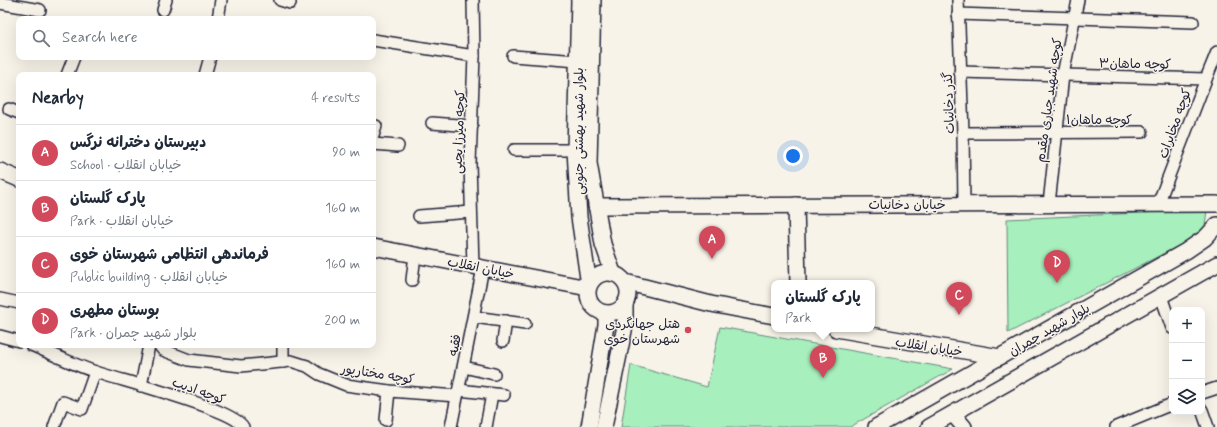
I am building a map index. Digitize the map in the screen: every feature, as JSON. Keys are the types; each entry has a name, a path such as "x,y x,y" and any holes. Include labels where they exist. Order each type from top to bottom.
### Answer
{"main road":[{"name":"بلوار شهید بهشتی جنوبی","path":"579,0 575,150 579,217 589,287"},
{"name":"بلوار شهید بهشتی جنوبی","path":"593,0 589,163 603,244 619,277"},
{"path":"0,171 16,178"},
{"name":"خیابان دخانیات","path":"596,206 1217,204"},
{"path":"796,205 798,280"},
{"name":"بلوار شهید چمران","path":"876,427 1186,251 1205,238 1217,225"},
{"path":"583,247 589,251 596,252 600,250 603,244"},
{"name":"خیابان انقلاب","path":"376,248 589,287"},
{"name":"بلوار شهید چمران","path":"929,427 1217,264"},
{"path":"625,303 617,311 606,313 594,307 590,302 588,295 589,287 596,276 607,272 619,277 711,304 771,315"},
{"path":"604,427 625,326 625,303 628,293 619,277"},
{"path":"589,427 606,325 606,313"},
{"name":"خیابان انقلاب","path":"854,332 1000,357"},
{"path":"953,414 964,427"}],"street":[{"path":"218,16 220,0"},
{"name":"کوچه میرزا یحیی","path":"474,0 474,56 470,163 471,212 478,267"},
{"name":"گذر دخانیات","path":"958,0 964,204"},
{"name":"کوچه شهید جباری مقدم","path":"1049,204 1063,75 1076,18 1078,0"},
{"path":"0,3 40,10"},
{"path":"958,14 1193,22"},
{"path":"376,40 474,56"},
{"name":"کوچه مخابرات","path":"1158,204 1217,52"},
{"path":"513,56 578,61"},
{"path":"68,72 73,60"},
{"path":"206,72 209,60"},
{"name":"کوچه ماهان۳","path":"960,72 1206,79"},
{"path":"432,123 472,126"},
{"name":"کوچه ماهان۱","path":"963,133 1142,132"},
{"path":"376,144 398,146"},
{"path":"514,150 575,150"},
{"path":"0,179 16,179"},
{"path":"420,216 471,212"},
{"path":"412,280 415,255"},
{"name":"فقیه","path":"451,427 474,317 478,267"},
{"path":"1160,296 1169,320"},
{"path":"0,299 16,302"},
{"path":"474,317 525,324"},
{"path":"503,341 506,321"},
{"path":"0,336 16,340"},
{"name":"کوچه ادیب","path":"38,348 95,372 141,386 160,390 230,416 241,426"},
{"path":"141,386 148,348"},
{"name":"کوچه مختارپور","path":"161,348 189,360 241,366 291,361 307,366 319,374 346,384 389,391 504,395"},
{"path":"283,362 284,348"},
{"path":"464,367 494,374"},
{"path":"54,427 63,402 82,409 95,372"},
{"path":"1205,392 1217,388"},
{"path":"386,420 389,391"},
{"path":"486,427 492,394"},
{"path":"1116,427 1169,405"},
{"path":"1204,415 1208,427"}],"green space":[{"path":"1207,210 1204,233 1008,333 1007,219"},
{"path":"720,327 953,369 850,427 621,427 631,365 707,387"}],"place":[{"name":"دبیرستان دخترانه نرگس","path":"712,259"},
{"name":"بوستان مطهری","path":"1057,283"},
{"name":"فرماندهی انتظامی شهرستان خوی","path":"959,315"},
{"name":"هتل جهانگردی شهرستان خوی","path":"688,330"},
{"name":"پارک گلستان","path":"823,378"}]}
